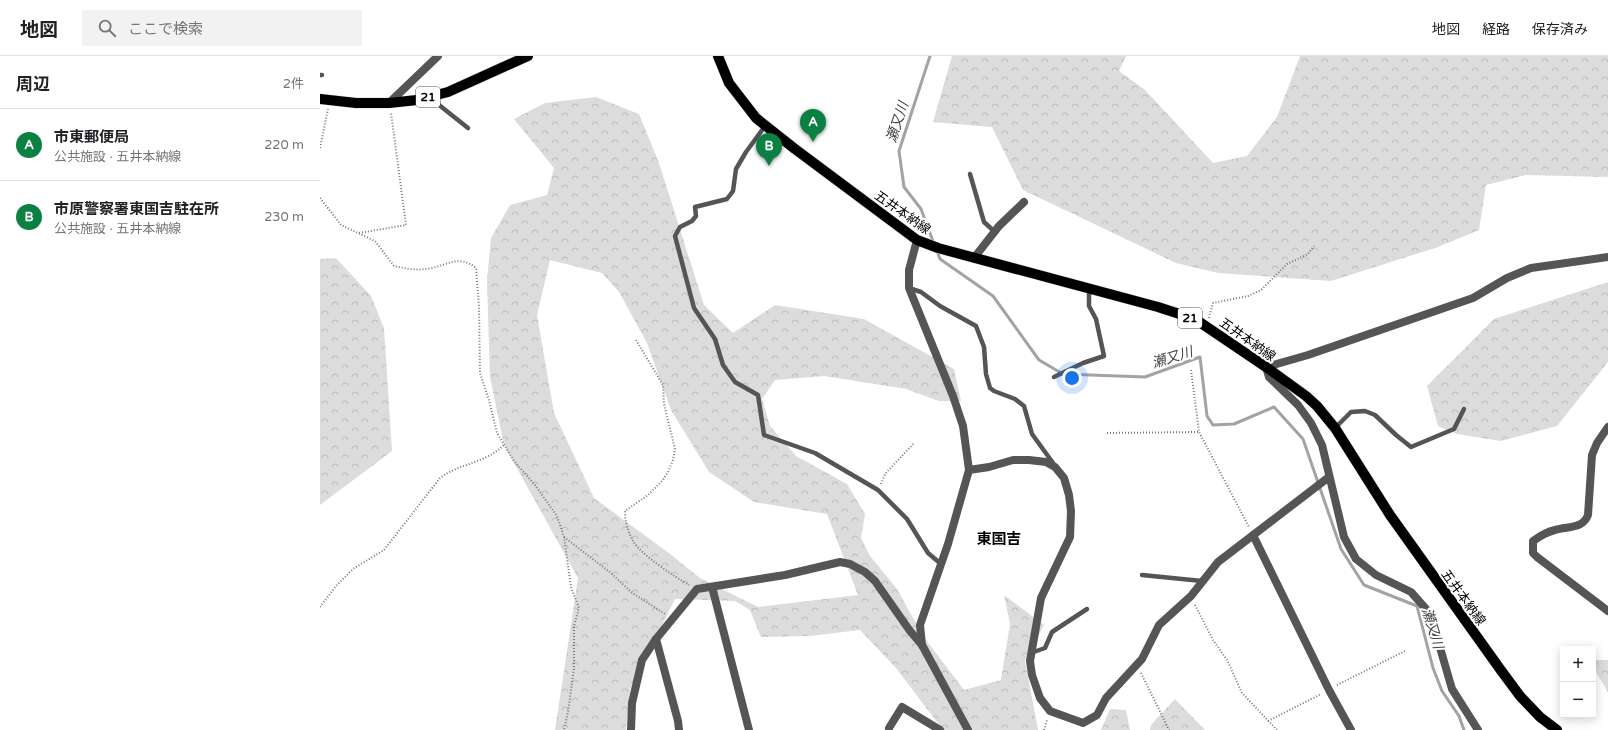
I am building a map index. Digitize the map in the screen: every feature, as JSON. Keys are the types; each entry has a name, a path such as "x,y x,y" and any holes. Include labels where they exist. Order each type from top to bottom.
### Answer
{"main road":[{"name":"21","path":"325,100 356,103 389,103 429,97 448,92 528,56"},
{"name":"五井本納線","path":"718,56 729,83 756,118 917,240 925,244 974,258 1195,319 1266,367 1317,406 1335,428 1390,515 1500,669 1520,696 1557,730"}],"street":[{"path":"389,103 438,56"},
{"path":"974,258 995,232 1024,202"},
{"path":"917,240 909,270 909,288 953,396 962,426 970,470 941,564 920,625 922,645"},
{"path":"1478,730 1452,689 1434,627 1426,609 1411,592 1376,575 1356,559 1344,537 1322,446 1311,424 1298,405 1269,377 1266,367 1308,355 1472,298 1507,278 1531,268 1608,257"},
{"path":"1608,427 1597,443 1592,455 1588,515 1586,521 1578,526 1556,529 1541,535 1533,542 1533,553 1537,558 1608,611"},
{"path":"970,470 989,467 1013,460 1029,460 1046,462 1055,467 1064,478 1069,495 1071,511 1070,537 1041,598 1030,661 1032,675 1040,698 1050,711 1083,723 1097,715 1106,698 1142,659 1159,625 1190,596 1218,562 1329,476"},
{"path":"1253,535 1329,690 1351,730"},
{"path":"631,730 632,703 642,660 656,639 697,589 778,576 840,562 850,564 865,572 875,580 910,631 922,645 968,730"},
{"path":"712,587 749,730"},
{"path":"656,639 678,721 679,730"},
{"path":"889,728 902,707 940,730"}],"lane":[{"path":"429,97 468,128"},
{"path":"766,125 746,152 736,169 733,191 727,199 695,207 696,216 692,221 680,227 675,236 694,308 716,339 723,365 734,382 758,395 764,435 815,453 878,490 907,520 928,553 941,564"},
{"path":"970,174 984,222 995,232"},
{"path":"909,288 921,292 940,306 976,326 984,347 986,374 990,388 1015,399 1024,406 1032,434 1055,467"},
{"path":"1054,377 1083,363 1104,356 1098,326 1089,306 1089,289"},
{"path":"1335,428 1351,412 1365,410 1375,415 1396,435 1411,446 1454,429 1464,409"},
{"path":"1142,574 1202,581"},
{"path":"1032,653 1045,648 1052,632 1087,609"}],"path":[{"path":"320,148 325,100"},
{"path":"357,233 406,225 389,103"},
{"path":"320,198 341,225 375,241 394,266 413,270 432,268 449,262 464,261 476,268 479,307 480,373 497,432 514,461 535,485 557,516 564,537 571,587 579,608 574,626 574,668 564,730"},
{"path":"1208,327 1213,303 1248,296 1261,290 1287,264 1308,254 1314,246"},
{"path":"636,340 663,385 664,404 675,449 673,460 662,481 648,495 625,511 627,525 633,542 645,554 677,578 697,589"},
{"path":"1191,370 1199,432 1253,535"},
{"path":"1107,433 1199,432"},
{"path":"878,490 885,474 914,443"},
{"path":"320,607 336,586 353,569 384,550 440,478 447,473 483,460 504,445"},
{"path":"564,537 611,573 632,592 673,619"},
{"path":"1190,596 1213,640 1227,660 1242,693 1277,730"},
{"path":"1137,664 1169,730"}],"green space":[{"path":"952,56 1126,56 1119,71 1145,90 1213,163 1247,156 1277,117 1300,56 1608,56 1608,177 1526,175 1486,185 1479,230 1438,247 1331,281 1218,273 1176,263 1023,190 992,127 933,122"},
{"path":"596,97 639,114 659,163 704,305 733,333 775,305 864,319 954,369 961,401 939,401 906,389 824,376 775,380 762,399 770,426 796,456 847,484 865,514 861,538 870,556 897,589 923,636 964,690 1001,680 1010,624 1004,595 1044,625 1025,661 1038,730 943,730 896,668 860,630 810,636 761,637 750,610 735,601 675,599 630,689 626,730 555,730 578,578 504,445 490,377 487,281 491,238 510,205 547,195 554,168 514,119 545,103","holes":["550,260 602,273 619,292 647,343 671,410 709,472 754,502 827,514 858,595 758,607 700,578 594,498 554,413 537,315"]},
{"path":"336,258 371,296 384,328 392,451 320,505 320,259"},
{"path":"1608,282 1608,362 1557,426 1501,441 1457,434 1438,426 1427,386 1494,319"},
{"path":"1596,660 1608,660 1608,692 1596,672"},
{"path":"1175,699 1205,730 1150,730 1151,725"},
{"path":"1110,709 1126,710 1130,730 1101,730"}],"waterway":[{"name":"瀬又川","path":"930,56 899,151 904,187 921,209 934,244"},
{"name":"瀬又川","path":"937,251 940,259 993,296 1039,360 1063,374 1145,377 1200,357 1207,416 1213,425 1234,424 1274,407 1303,439 1341,549 1364,585 1417,606 1433,668 1442,691 1459,716 1464,730"}],"place":[{"name":"市東郵便局","path":"813,142"},
{"name":"市原警察署東国吉駐在所","path":"769,166"}],"district":[{"name":"東国吉","path":"999,539"}]}
